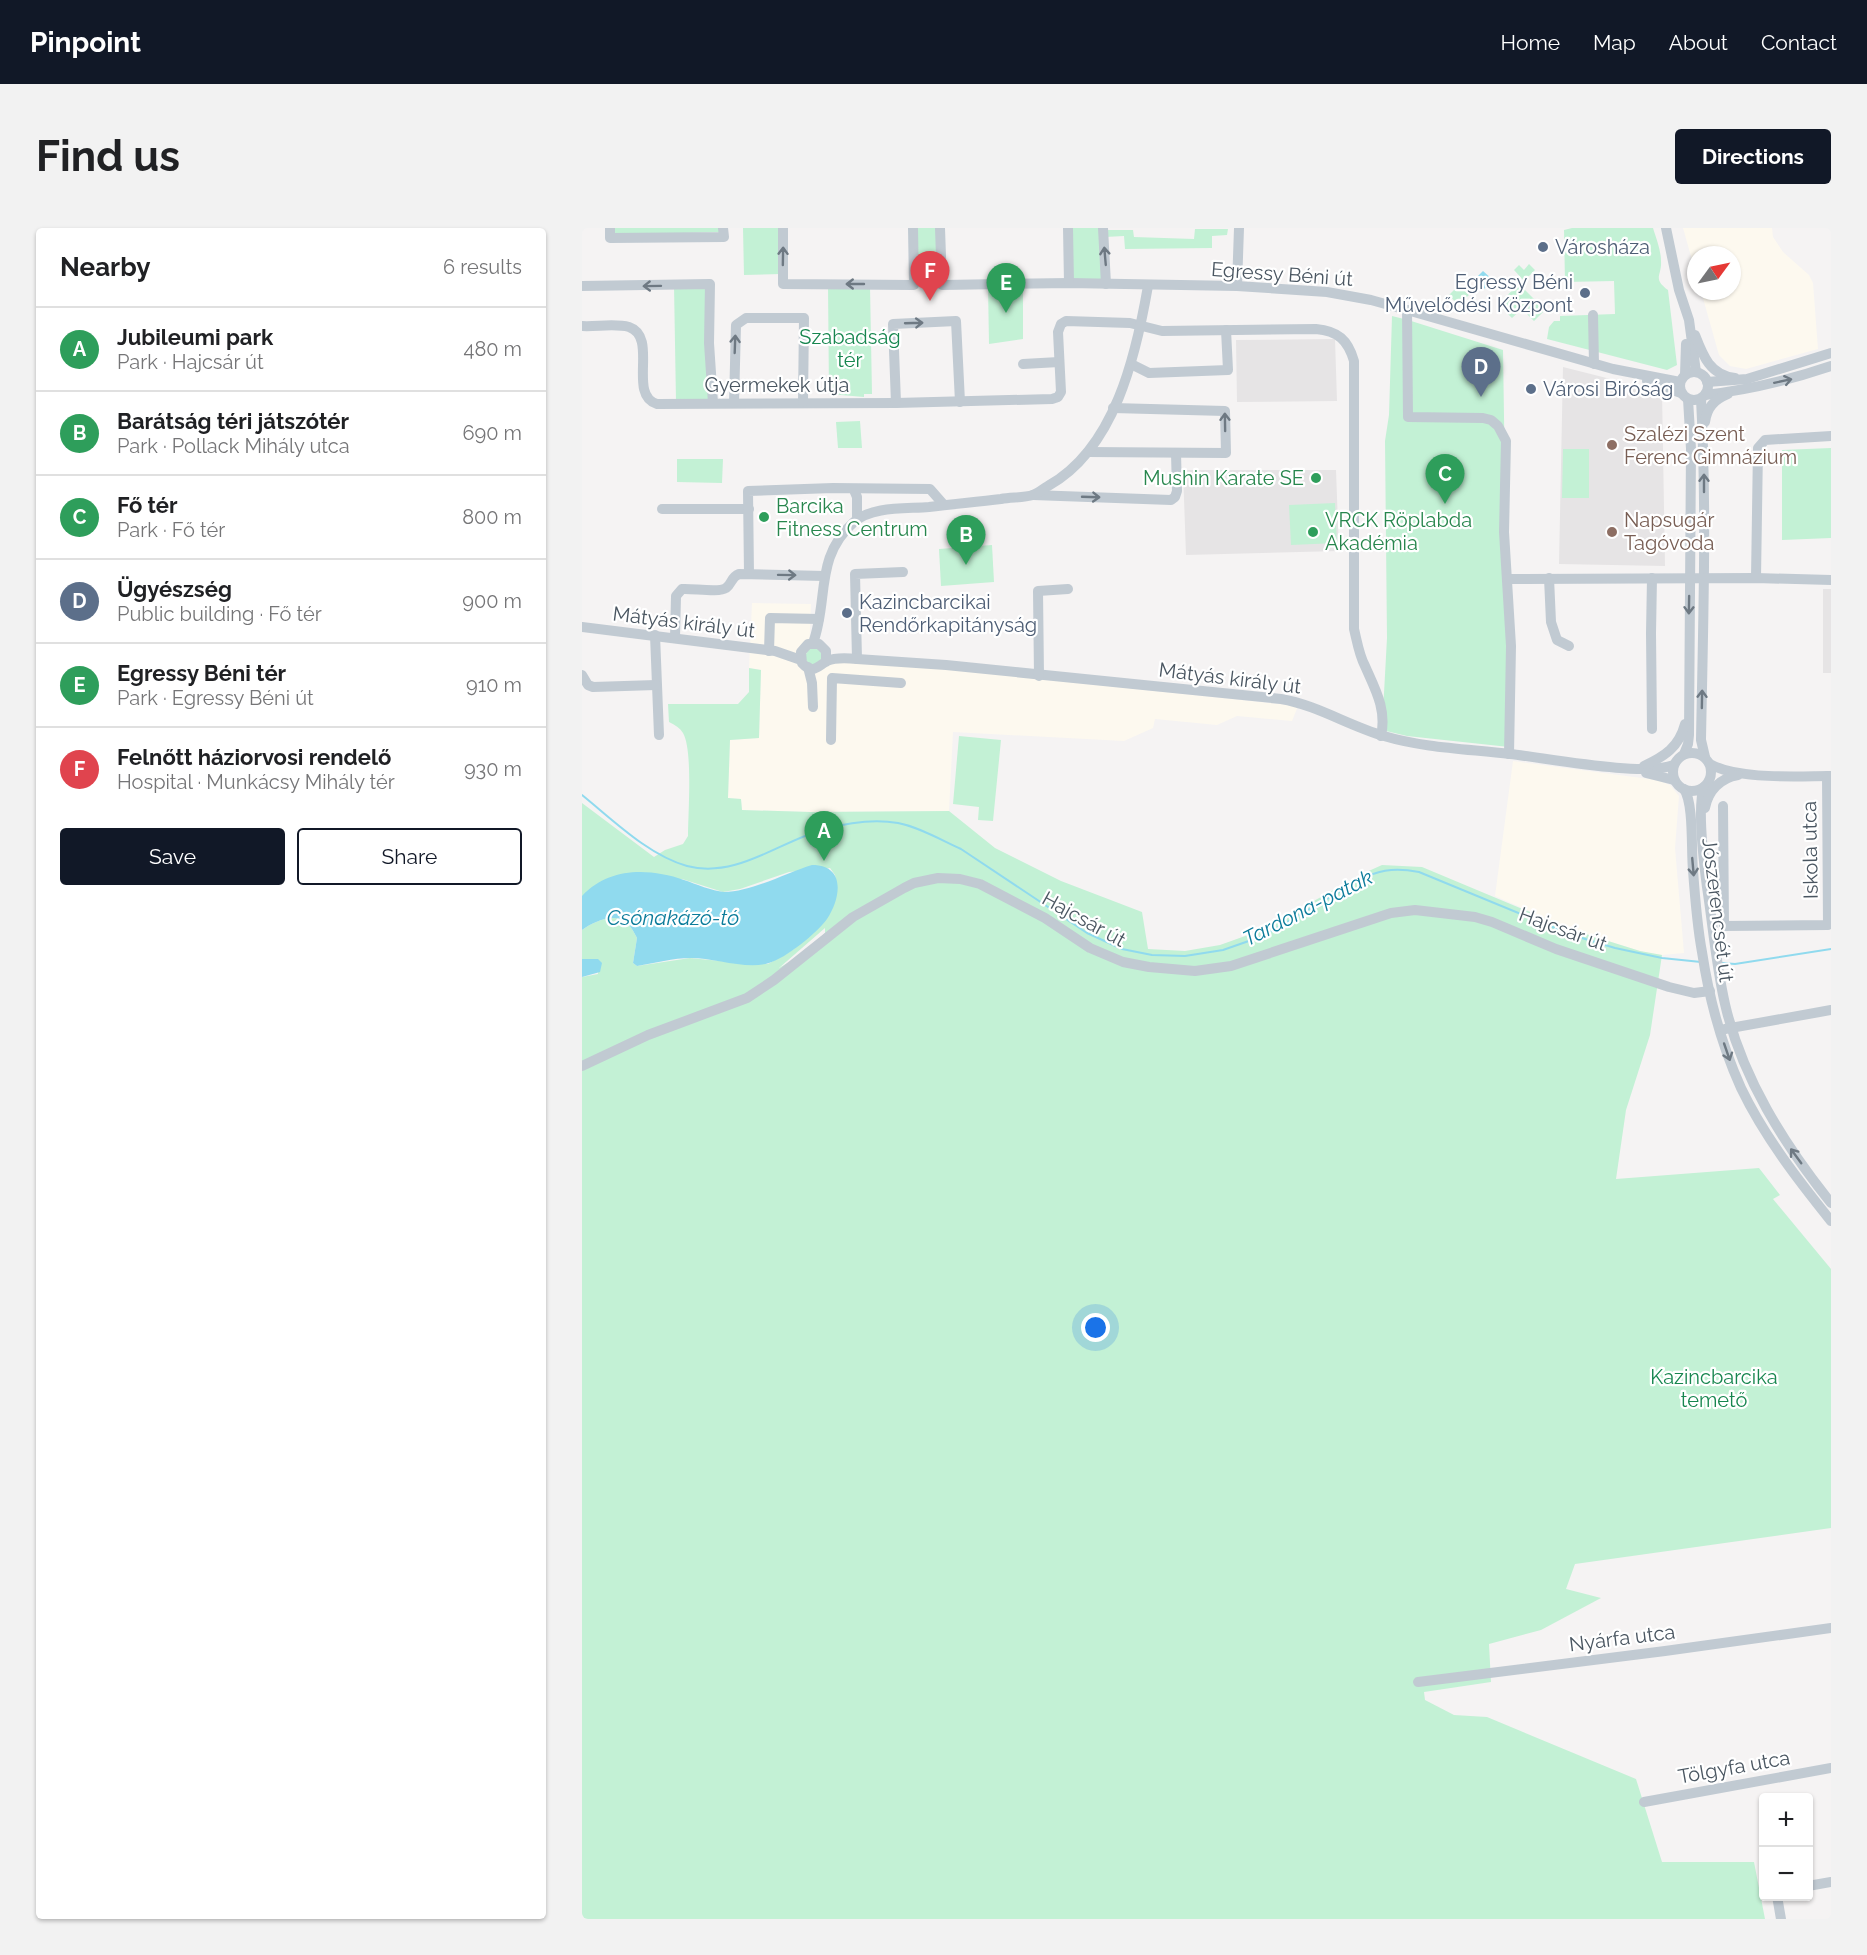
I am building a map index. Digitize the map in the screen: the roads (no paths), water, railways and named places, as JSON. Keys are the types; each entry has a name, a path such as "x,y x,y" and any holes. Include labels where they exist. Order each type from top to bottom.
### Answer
{"street":[{"path":"610,228 610,238 724,237 723,228"},
{"path":"783,228 783,284 914,285 913,228"},
{"name":"Egressy Béni út","path":"940,228 942,285 1237,286 1327,292 1362,298 1407,310 1613,369 1686,384 1703,397"},
{"path":"1068,228 1069,284"},
{"path":"1103,228 1106,284"},
{"path":"1237,286 1239,228"},
{"path":"1666,228 1680,290 1701,351 1712,369 1718,374 1747,379"},
{"path":"582,286 710,284 713,404"},
{"path":"1033,495 1067,476 1102,434 1131,364 1148,286"},
{"path":"1680,290 1687,350 1686,384 1690,449 1689,735 1684,754"},
{"path":"1407,310 1408,417 1483,418 1491,420 1498,426 1506,441 1504,532 1511,646 1509,754"},
{"path":"1593,315 1594,364"},
{"path":"734,403 736,325 746,318 804,318 803,402"},
{"path":"1686,384 1689,320"},
{"path":"896,403 893,324 956,321 960,402"},
{"path":"1023,364 1059,362 1058,332 1060,324 1066,321 1130,322 1162,331 1327,330 1341,337 1351,353 1354,370 1354,628 1363,664 1376,687 1382,709 1381,736"},
{"name":"Gyermekek útja","path":"582,326 625,327 637,333 642,344 644,386 646,395 652,403 896,403 1052,399 1058,397 1060,392 1059,362"},
{"path":"1131,364 1149,373 1228,370 1226,330"},
{"path":"1707,382 1747,379 1831,353"},
{"path":"1703,397 1794,378 1831,366"},
{"path":"1686,384 1702,374 1707,382 1707,391 1703,397 1702,434 1704,578 1701,740 1711,773 1706,785"},
{"path":"1702,434 1706,413 1712,404 1735,391"},
{"path":"1088,452 1226,453 1225,411 1113,408"},
{"path":"1756,578 1758,448 1765,440 1831,436"},
{"path":"813,707 813,654 824,576 832,553 857,519 880,511 1033,495 1171,500 1177,491 1176,453"},
{"path":"749,574 748,490 930,489 944,505"},
{"path":"854,490 857,497 857,519"},
{"path":"662,509 749,509"},
{"path":"851,658 855,574 903,572"},
{"path":"675,638 676,596 677,593 686,589 722,589 735,576 749,574 824,576"},
{"path":"1549,578 1551,622 1557,640 1569,646"},
{"path":"1652,578 1653,729"},
{"path":"1507,579 1831,580"},
{"path":"1039,675 1038,591 1068,589"},
{"path":"769,651 770,618 819,619"},
{"name":"Mátyás király út","path":"582,627 769,651 946,665 1298,702 1381,736 1417,744 1619,767 1662,769 1674,765"},
{"path":"655,635 659,735"},
{"path":"582,675 593,687 656,685"},
{"path":"831,740 832,678 902,683"},
{"path":"1640,768 1664,756 1678,742 1685,727 1688,708"},
{"path":"1674,780 1672,773 1674,765 1684,754 1695,753 1707,761"},
{"name":"Iskola utca","path":"1707,761 1720,770 1749,774 1829,776 1828,925 1724,926 1723,806"},
{"path":"1619,767 1674,780 1684,789 1694,791 1731,776 1749,774"},
{"path":"1703,833 1704,812 1709,794 1720,782 1731,776"},
{"name":"Jószerencsét út","path":"1706,785 1701,798 1705,869 1726,1028 1734,1070 1748,1100 1775,1145 1831,1221"},
{"name":"Jószerencsét út","path":"1684,789 1690,801 1693,872 1701,951 1710,991 1726,1028 1782,1138 1831,1203"},
{"name":"Hajcsár út","path":"582,1066 648,1035 747,998 774,981 853,917 914,883 938,878 960,879 980,884 1045,918 1090,948 1135,965 1202,972 1231,966 1391,914 1415,910 1459,914 1492,922 1556,949 1669,987 1694,993 1710,991"},
{"path":"1726,1028 1831,1010"},
{"name":"Nyárfa utca","path":"1418,1682 1665,1652 1705,1644 1831,1628"},
{"name":"Tölgyfa utca","path":"1644,1802 1831,1768"},
{"path":"1813,1885 1831,1882"},
{"path":"1778,1901 1781,1919"}],"water":[{"path":"1483,271 1493,280 1483,290 1474,280"},
{"name":"Csónakázó-tó","path":"812,865 823,866 831,870 835,877 838,884 832,911 822,925 808,938 792,951 769,963 751,965 691,958 637,966 633,963 637,938 625,921 609,918 591,924 582,930 582,896 593,886 617,875 657,873 724,892 757,886"},
{"name":"Csónakázó-tó","path":"582,959 598,959 602,963 600,972 582,977"}],"waterway":[{"name":"Tardona-patak","path":"582,795 658,854 687,866 705,869 741,863 808,835 852,823 889,822 906,825 961,849 1087,933 1122,949 1152,955 1185,956 1223,950 1263,936 1365,877 1378,872 1404,870 1419,872 1572,935 1615,948 1662,958 1701,962"},
{"name":"Tardona-patak","path":"1722,963 1735,964 1831,949"}],"place":[{"name":"Városháza","path":"1543,247"},
{"name":"Egressy Béni Művelődési Központ","path":"1585,293"},
{"name":"Felnőtt háziorvosi rendelő","path":"930,301"},
{"name":"Egressy Béni tér","path":"1006,313"},
{"name":"Városi Biróság","path":"1531,389"},
{"name":"Ügyészség","path":"1481,397"},
{"name":"Szalézi Szent Ferenc Gimnázium","path":"1612,445"},
{"name":"Mushin Karate SE","path":"1316,478"},
{"name":"Fő tér","path":"1445,504"},
{"name":"Barcika Fitness Centrum","path":"764,517"},
{"name":"VRCK Röplabda Akadémia","path":"1313,532"},
{"name":"Napsugár Tagóvoda","path":"1612,532"},
{"name":"Barátság téri játszótér","path":"966,565"},
{"name":"Kazincbarcikai Rendőrkapitányság","path":"847,613"},
{"name":"Jubileumi park","path":"824,861"}],"park label":[{"name":"Szabadság tér","path":"850,348"},
{"name":"Kazincbarcika temető","path":"1714,1388"}]}
